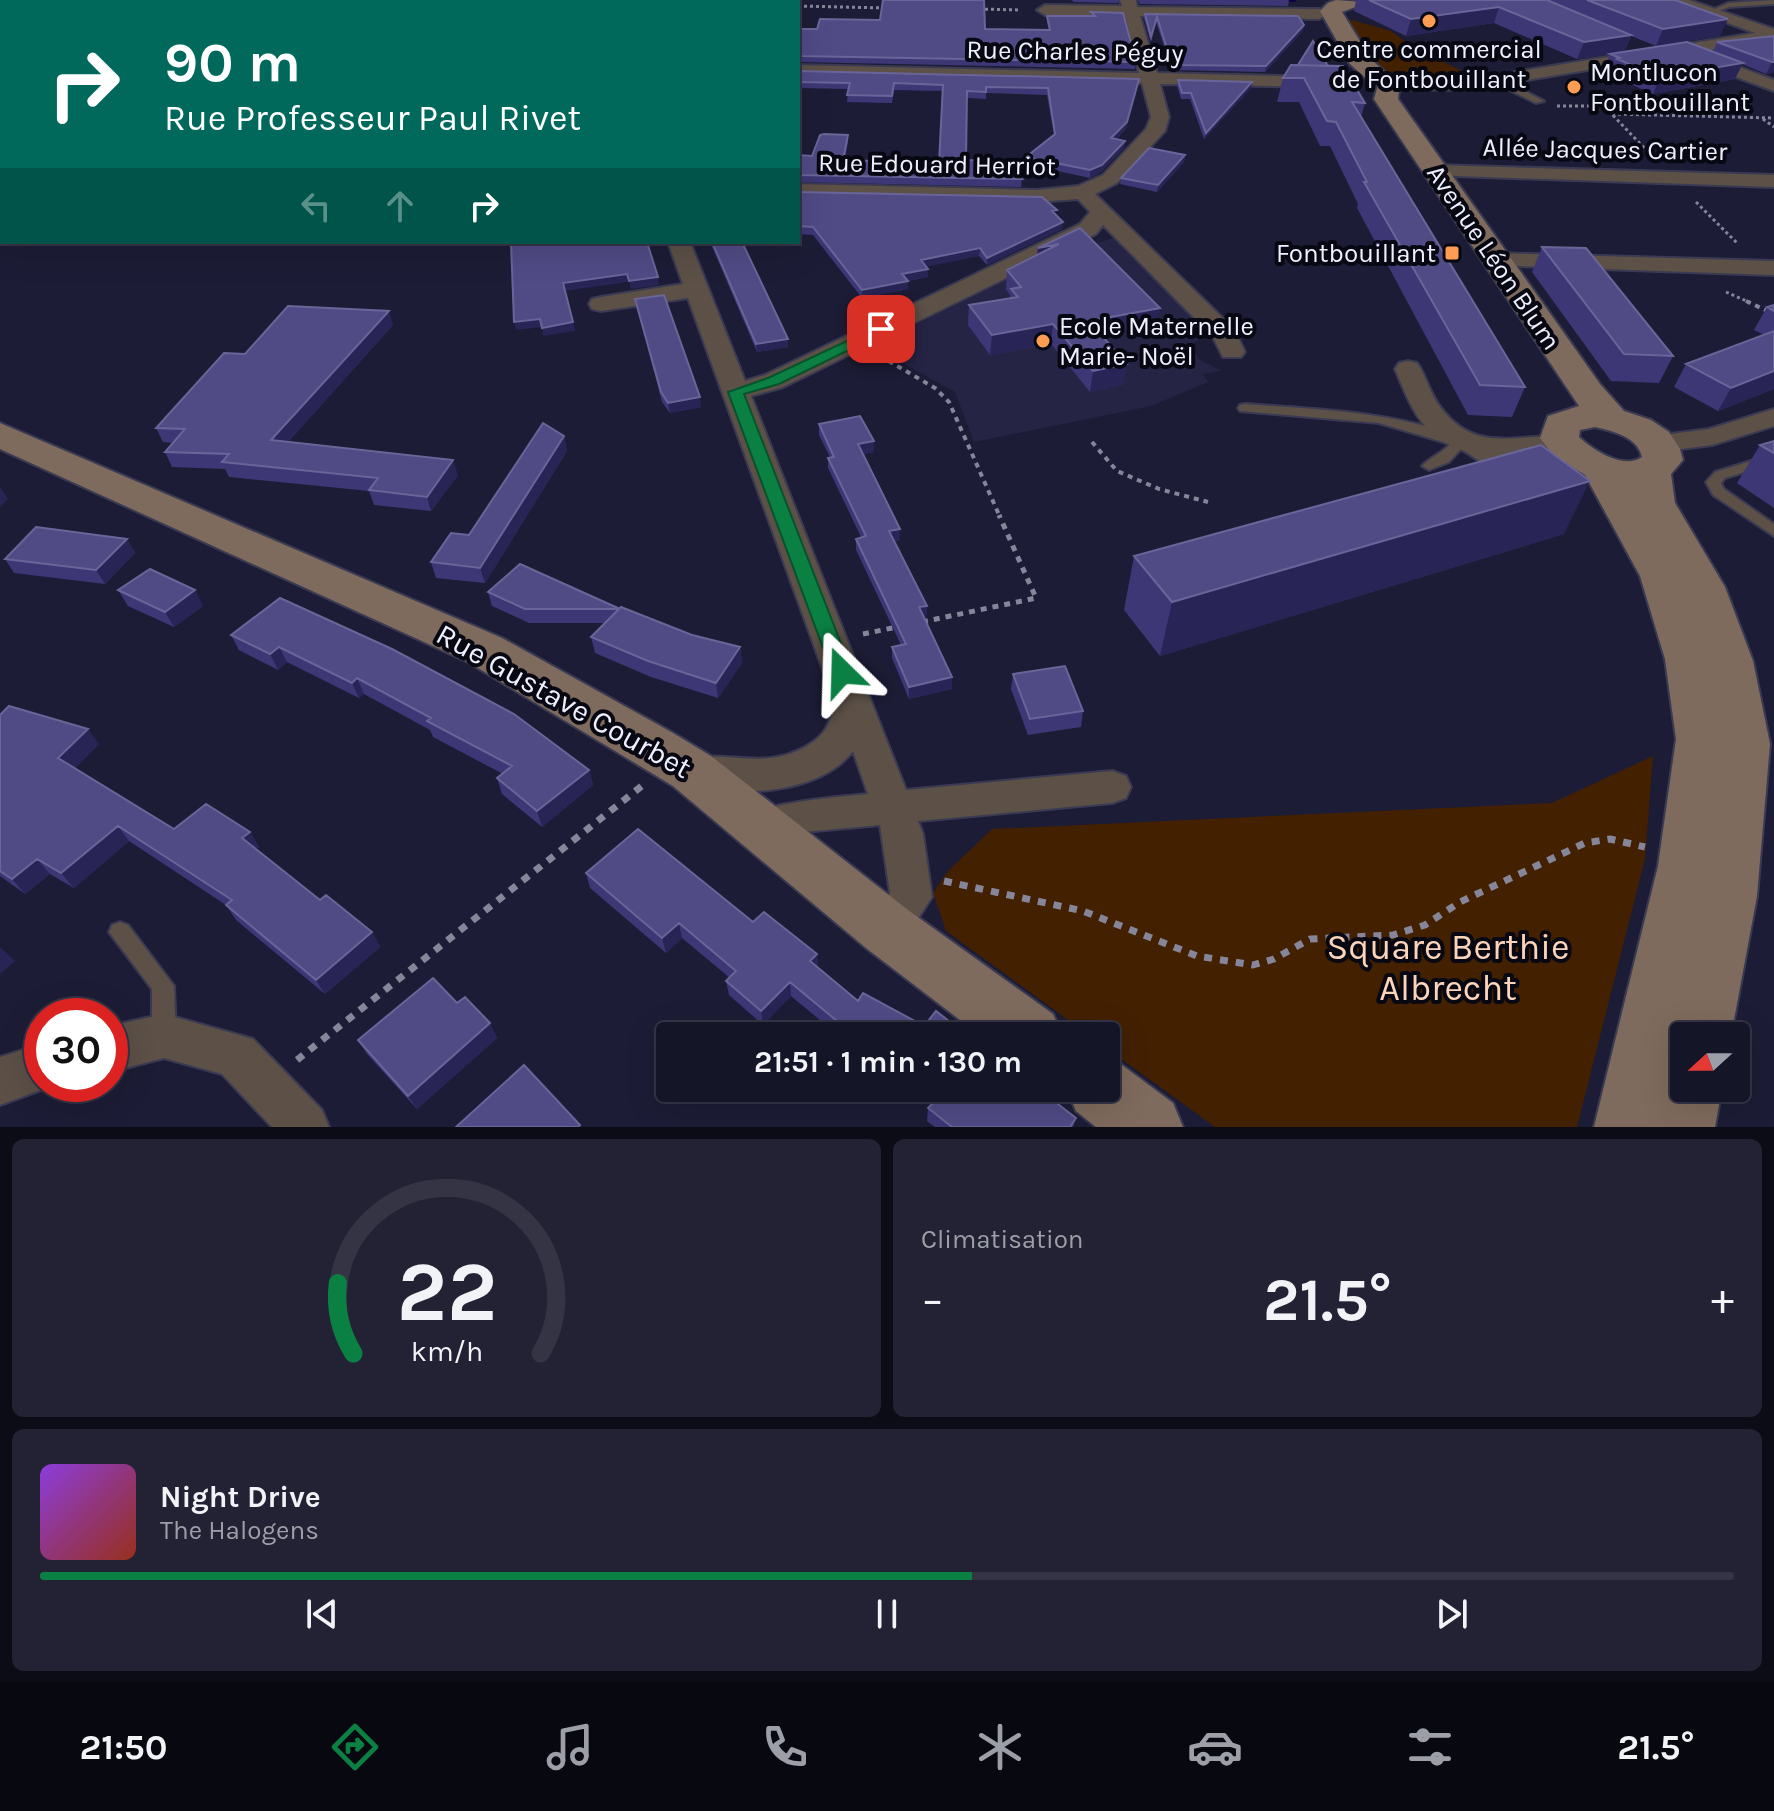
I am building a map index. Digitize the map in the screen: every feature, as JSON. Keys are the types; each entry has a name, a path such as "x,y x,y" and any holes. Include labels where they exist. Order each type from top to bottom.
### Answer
{"main road":[{"name":"Avenue Léon Blum","path":"1356,1 1318,5 1353,71 1386,99 1587,392 1609,444 1622,501 1662,576 1689,659 1740,743 1728,896 1702,1022"},
{"name":"Avenue Léon Blum","path":"1356,1 1331,11 1362,64 1369,83 1455,231 1609,444"},
{"name":"Rue Gustave Courbet","path":"0,435 485,650 683,766 887,929 1012,1022"},
{"name":"Avenue Léon Blum","path":"1628,1127 1686,866 1740,743"},
{"path":"1117,1102 1149,1127"},
{"path":"1681,1127 1686,1102"}],"street":[{"path":"1674,0 1774,35"},
{"path":"1045,10 1129,6 1318,5"},
{"name":"Rue Edouard Herriot","path":"800,190 1037,196 1082,192 1110,179 1155,131 1160,117 1152,78 1129,6"},
{"name":"Rue Charles Péguy","path":"800,70 1466,85 1774,35"},
{"path":"1617,40 1653,54"},
{"path":"1681,50 1774,86"},
{"name":"Allée Jacques Cartier","path":"1435,171 1774,181"},
{"path":"1082,192 1095,220 1123,230 1225,334 1232,352"},
{"path":"735,392 774,381 1095,220"},
{"path":"680,244 903,834 911,897 887,929"},
{"path":"1495,260 1774,268"},
{"path":"601,304 697,289"},
{"path":"1408,369 1428,410 1460,442 1503,449 1712,437 1770,423"},
{"path":"683,766 768,776 798,769 833,749 847,731 854,701"},
{"path":"761,826 804,816 1112,787"},
{"path":"128,1045 164,1036 236,1055 305,1127"},
{"path":"0,1081 24,1073"}],"lane":[{"path":"1712,12 1728,5 1774,2"},
{"path":"1496,80 1539,101"},
{"path":"1245,408 1380,419 1460,442 1524,483"},
{"path":"1429,466 1444,459 1460,442"},
{"path":"1774,458 1720,475 1713,482 1718,492 1774,531"},
{"path":"120,932 163,986 164,1036"}],"path":[{"path":"800,6 890,8"},
{"path":"967,9 1045,10"},
{"path":"1611,114 1774,118"},
{"path":"1762,118 1774,127"},
{"path":"855,342 935,388 949,402 1036,598 918,623"},
{"path":"1092,442 1117,471 1159,489 1208,502"},
{"path":"830,641 903,626"},
{"path":"267,1087 317,1044 683,766"},
{"path":"910,874 1083,911 1197,956 1253,965 1274,959 1310,939 1393,935 1425,925 1460,902 1585,843 1610,839 1646,848 1686,866"}],"shaded area":[{"name":"Ecole Maternelle Marie- Noël","path":"1113,238 1207,333 1194,343 1194,352 1200,360 1222,371 1203,374 1208,382 1151,406 974,442 955,392 894,358 907,351 887,339 1046,260"}],"green space":[{"path":"1348,19 1391,31 1410,45 1476,78 1425,81 1387,73 1370,57"},
{"name":"Square Berthie Albrecht","path":"1653,756 1645,859 1577,1127 1215,1127 1120,1058 1120,1022 1071,1022 946,931 933,893 948,871 992,829 1552,803"}],"building":[{"path":"883,0 984,0 985,29 1050,30 1047,16 1123,13 1136,62 800,56 800,29 817,29 820,19 880,20"},
{"path":"1369,0 1547,0 1631,35 1584,42 1499,7 1411,19"},
{"path":"1587,0 1675,0 1728,19 1663,29"},
{"path":"1145,14 1298,16 1304,25 1266,66 1172,65 1157,17 1151,37"},
{"path":"1774,36 1774,62 1717,42"},
{"path":"1313,41 1328,66 1298,65"},
{"path":"1687,42 1743,63 1660,77 1610,54"},
{"path":"1291,65 1343,66 1365,103 1352,102 1525,387 1480,385 1364,182 1367,182 1336,122 1327,121 1304,78 1283,78"},
{"path":"800,71 1139,79 1127,122 1111,138 1125,141 1102,165 1090,170 1026,157 1055,134 1048,88 986,87 986,92 967,91 966,160 1000,161 1022,179 800,175 800,155 812,156 820,135 824,134 848,135 843,160 939,163 943,85 894,83 892,96 847,95 850,83 800,82"},
{"path":"1178,80 1252,82 1206,133 1191,93 1182,93"},
{"path":"1149,148 1185,155 1158,185 1121,178"},
{"path":"800,192 1042,197 1057,210 1052,211 1063,222 987,258 980,248 921,260 928,269 902,274 908,281 862,290 813,227 800,226"},
{"path":"1080,228 1160,308 1089,321 1127,364 1093,371 1053,324 992,335 969,305 1018,297 1011,289 1021,287 1007,270 1059,244 1038,248"},
{"path":"511,244 648,244 658,277 629,281 627,274 563,283 573,322 542,328 540,319 514,322"},
{"path":"713,244 743,244 788,339 756,344"},
{"path":"1542,247 1586,248 1673,356 1624,354"},
{"path":"664,295 700,397 668,403 661,392 635,299"},
{"path":"288,306 389,311 271,440 453,460 427,497 369,490 378,478 222,462 229,454 165,452 185,429 156,428 224,353 245,354"},
{"path":"1774,331 1774,371 1731,388 1686,364"},
{"path":"860,416 874,441 858,444 900,529 889,531 927,606 919,607 952,677 909,687 892,647 906,644 856,539 866,536 828,458 834,457 819,424"},
{"path":"543,423 564,436 480,568 431,562 451,533 469,535"},
{"path":"1774,441 1774,453 1760,445"},
{"path":"1541,445 1590,481 1172,602 1134,556"},
{"path":"36,527 127,539 96,570 5,559"},
{"path":"520,564 620,609 525,609 488,592"},
{"path":"150,569 195,590 165,612 118,590"},
{"path":"280,598 392,649 514,714 589,770 537,811 497,778 512,766 427,721 431,718 357,678 352,683 279,647 270,654 231,635"},
{"path":"621,607 692,635 740,647 716,683 648,661 591,637"},
{"path":"1065,666 1083,711 1030,719 1013,674"},
{"path":"9,706 88,729 58,758 174,829 206,804 250,832 242,838 320,900 326,895 372,932 316,980 226,905 232,900 118,826 61,873 37,859 12,879 0,871 0,715"},
{"path":"638,829 753,922 764,912 817,954 810,961 858,1001 863,993 917,1022 838,1022 790,982 761,1011 726,981 736,971 679,923 662,938 586,873"},
{"path":"433,978 457,1003 465,997 490,1023 408,1096 358,1040"},
{"path":"936,1011 950,1022 927,1022"},
{"path":"524,1065 580,1125 578,1127 456,1127"},
{"path":"934,1102 1055,1102 1076,1118 1070,1127 952,1127 928,1108"}],"waterway":[{"path":"1267,0 1294,1"}],"place":[{"name":"Centre commercial de Fontbouillant","path":"1429,21"},
{"name":"Montlucon Fontbouillant","path":"1574,87"},
{"name":"Fontbouillant","path":"1452,253"},
{"name":"Ecole Maternelle Marie- Noël","path":"1043,341"}],"route":[{"path":"842,672 735,392 774,381 881,329"}]}
